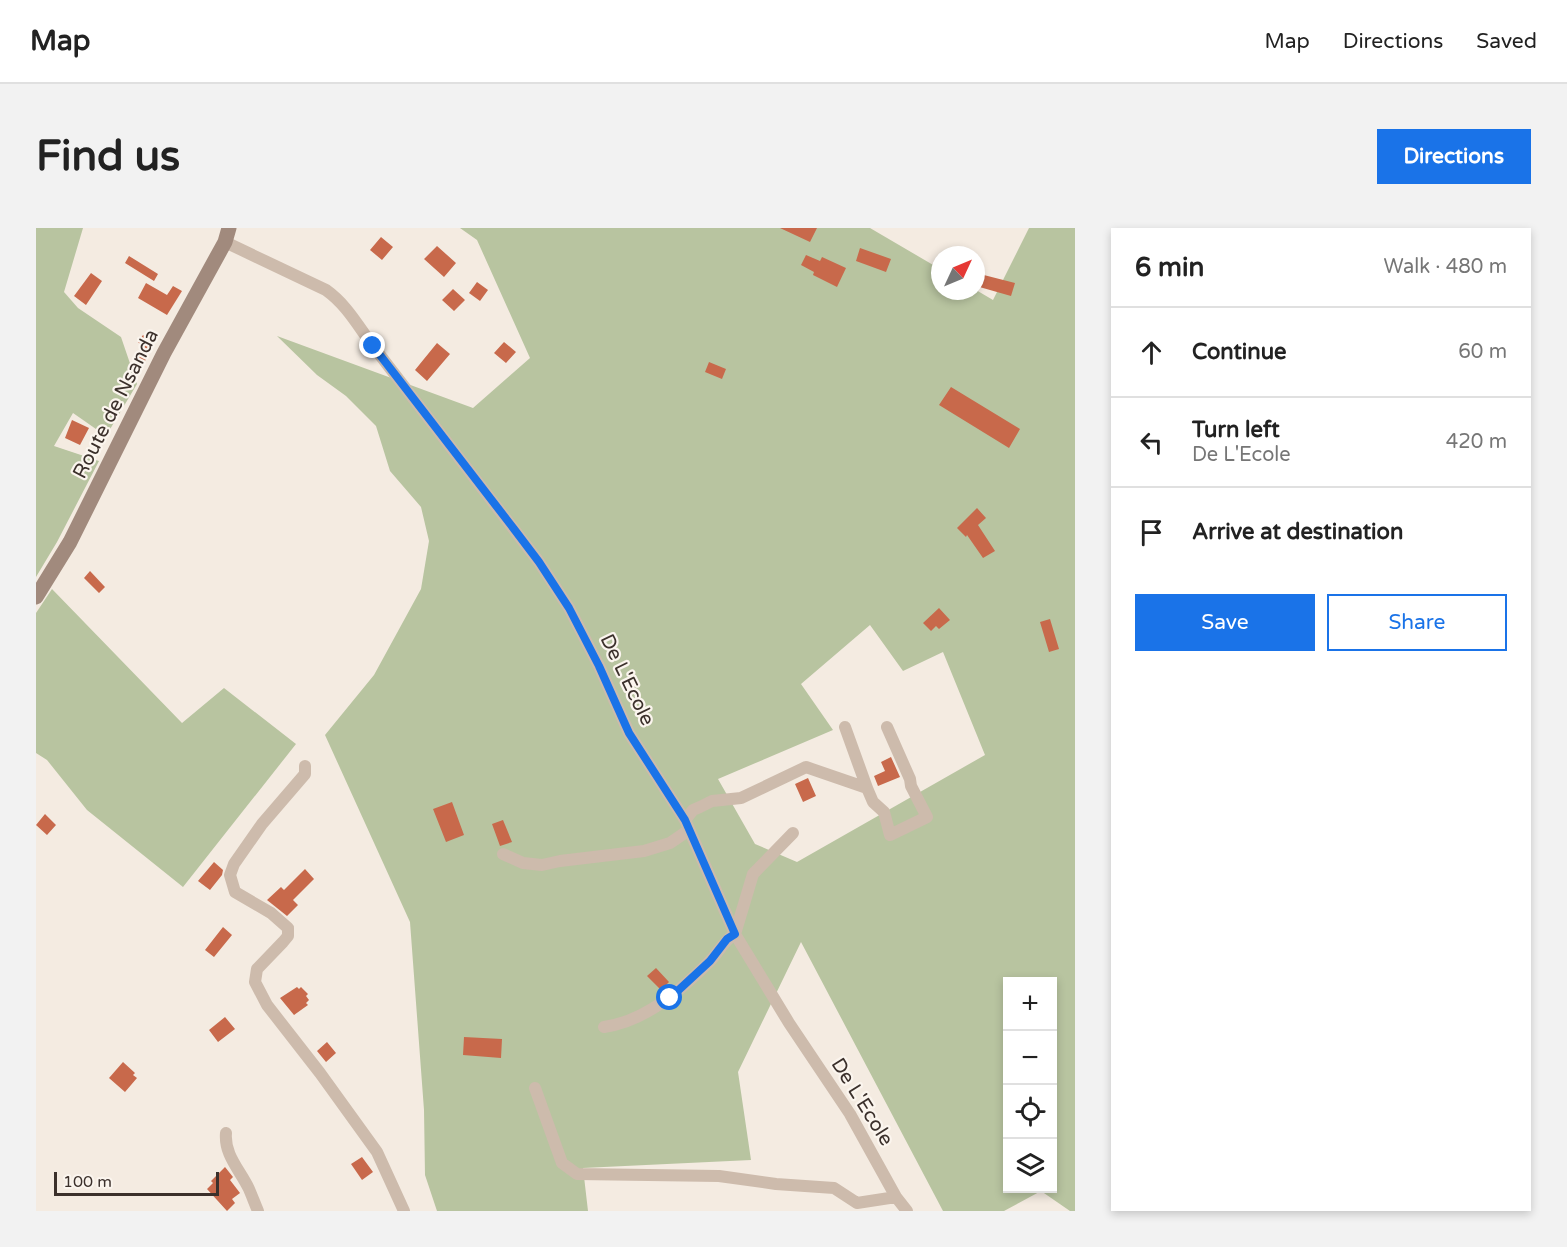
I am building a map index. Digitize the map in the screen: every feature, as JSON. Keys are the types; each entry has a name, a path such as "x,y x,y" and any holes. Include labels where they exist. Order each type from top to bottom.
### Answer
{"street":[{"name":"Route de Nsanda","path":"36,597 70,543 164,352 227,235"},
{"name":"De L'Ecole","path":"227,235 326,290 349,311 373,346 539,562 569,608 599,666 629,733 687,825 735,934 789,1023 850,1114 896,1197 907,1211"},
{"path":"845,727 873,802 884,812 890,835 927,818 887,728"},
{"path":"305,766 305,774 300,782 272,811 234,864 230,875 232,884 235,892 270,913 288,928 288,936 257,969 255,982 267,1005 377,1152 404,1211"},
{"path":"503,854 523,863 542,865 644,851 670,843 687,825 693,810 712,801 741,798 806,766 867,788"},
{"path":"604,1027 615,1026 627,1021 670,998 710,961 727,939 735,934 753,874 793,833"},
{"path":"535,1088 562,1163 577,1174 718,1176 776,1184 834,1188 857,1203 896,1197"},
{"path":"226,1133 226,1146 232,1162 249,1190 258,1211"}],"green space":[{"path":"36,228 83,228 64,292 78,308 121,337 137,384 106,436 73,413 54,446 99,461 36,577"},
{"path":"460,228 870,228 931,264 931,300 985,300 985,295 993,300 1029,228 1075,228 1075,1211 1070,1211 1044,1193 1057,1193 1057,977 1003,977 1003,1193 1037,1193 1004,1211 943,1211 801,942 738,1072 751,1160 583,1168 588,1211 437,1211 425,1175 424,1110 410,922 325,735 374,675 421,589 429,541 421,507 390,471 376,426 346,396 317,375 277,336 473,408 530,358 477,240","holes":["870,625 903,671 943,652 985,755 797,862 755,844 718,779 833,730 801,684"]},
{"path":"52,589 182,723 224,688 296,744 183,887 87,810 47,760 36,753 36,613"}],"building":[{"path":"780,228 817,228 810,242"},
{"path":"381,237 393,247 382,260 370,250"},
{"path":"437,246 456,263 444,277 424,259"},
{"path":"860,248 891,259 886,272 856,261"},
{"path":"806,255 820,261 822,257 846,268 837,287 813,275 814,272 801,265"},
{"path":"129,256 158,274 154,281 125,263"},
{"path":"91,273 102,281 86,305 74,296"},
{"path":"985,275 1015,283 1011,296 985,289"},
{"path":"477,282 488,290 480,301 469,293"},
{"path":"146,283 167,295 173,286 182,291 167,315 138,298"},
{"path":"453,289 465,300 454,311 442,300"},
{"path":"143,335 153,343 145,361 136,357 142,346 138,342"},
{"path":"504,342 516,352 506,363 494,353"},
{"path":"437,343 450,354 427,381 415,370"},
{"path":"709,362 726,369 722,379 705,372"},
{"path":"951,387 1020,429 1009,448 939,405"},
{"path":"72,420 89,428 80,445 65,438"},
{"path":"977,508 986,518 978,525 995,551 983,558 967,535 966,537 957,528"},
{"path":"90,571 105,587 99,593 84,578"},
{"path":"939,608 950,620 939,629 936,626 931,631 923,623"},
{"path":"1050,619 1059,649 1049,652 1040,622"},
{"path":"891,757 900,777 878,786 874,776 885,771 881,762"},
{"path":"808,778 816,796 803,802 795,784"},
{"path":"452,802 464,835 446,842 433,809"},
{"path":"45,814 56,825 47,835 36,825"},
{"path":"503,820 512,842 500,846 492,824"},
{"path":"214,862 223,870 222,875 210,890 198,881"},
{"path":"305,869 314,879 293,900 298,905 287,916 267,900 281,887 284,890"},
{"path":"223,927 232,935 214,957 205,950"},
{"path":"656,968 669,982 661,990 647,976"},
{"path":"297,987 299,989 301,987 308,994 306,996 309,1000 306,1003 308,1005 294,1015 280,998"},
{"path":"225,1017 235,1029 218,1042 209,1030"},
{"path":"464,1037 502,1039 501,1058 463,1055"},
{"path":"327,1042 336,1053 326,1062 317,1051"},
{"path":"123,1062 137,1078 125,1092 109,1078"},
{"path":"362,1157 373,1172 362,1180 351,1164"},
{"path":"225,1167 233,1177 230,1180 240,1193 232,1199 235,1203 227,1211 207,1189 213,1183 211,1181"}],"route":[{"path":"373,346 539,562 569,608 599,666 629,733 685,820 735,934 727,939 710,961 670,998"}]}
